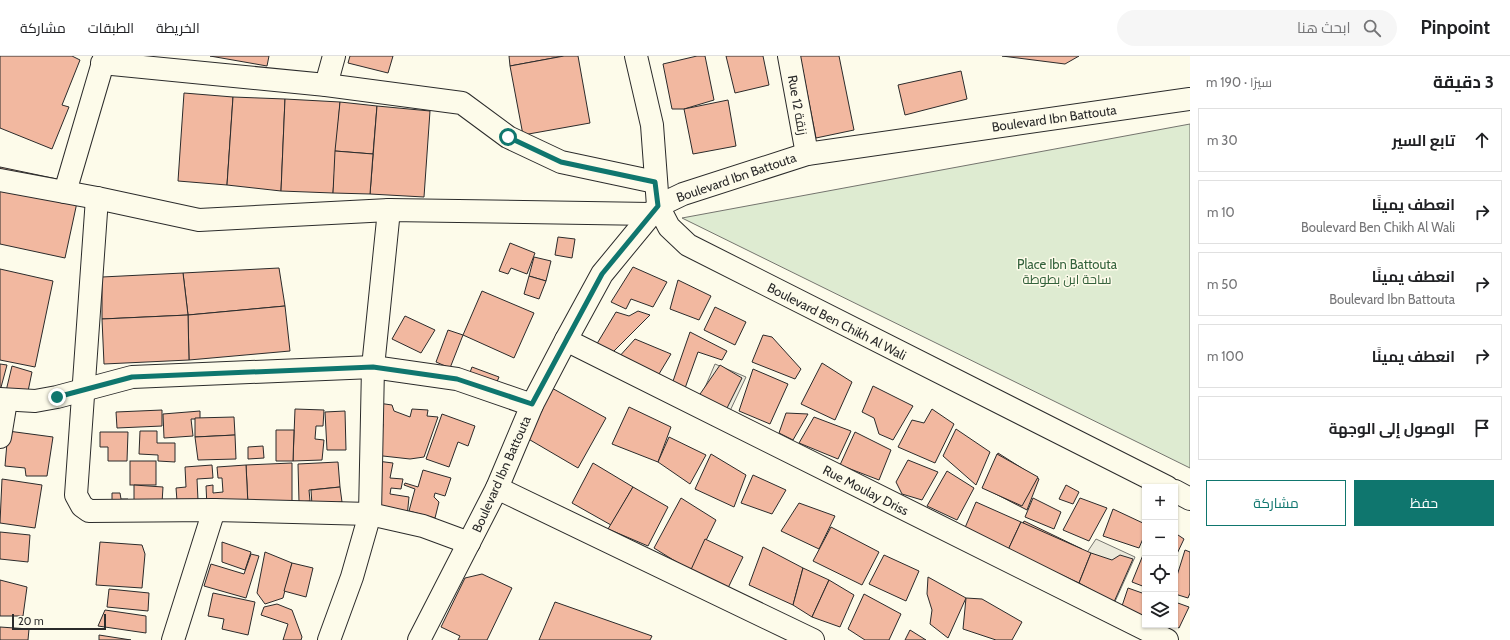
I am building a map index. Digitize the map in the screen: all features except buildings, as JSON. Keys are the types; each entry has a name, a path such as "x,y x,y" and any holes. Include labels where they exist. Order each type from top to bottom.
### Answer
{"street":[{"path":"326,85 334,56"},
{"name":"Boulevard Ben Chikh Al Wali","path":"636,56 652,125 655,182 654,210 688,245 1161,484"},
{"name":"Rue 12 زنقة","path":"789,56 807,154"},
{"path":"65,192 103,60 462,102 508,137 561,162 655,182"},
{"name":"Boulevard Ibn Battouta","path":"419,640 497,488 532,404 602,274 654,210 683,194 807,154 1190,99"},
{"path":"0,180 97,198 200,220 389,210 654,210"},
{"path":"97,198 82,389 76,496 82,506 89,511 214,510 370,514 423,526 469,543"},
{"path":"329,640 352,577 370,514 373,367 389,210"},
{"name":"Rue Moulay Driss","path":"566,340 1167,640"},
{"path":"0,437 3,400 34,401 57,397 82,389 132,377 373,367 457,379 532,404"},
{"path":"497,488 813,640"},
{"path":"1178,493 1190,499"},
{"path":"173,640 214,510"}],"green space":[{"name":"Place Ibn Battouta ساحة ابن بطوطة","path":"1190,124 1190,468 682,218"}],"shaded area":[{"path":"715,364 746,377 729,413 700,399"},
{"path":"1096,539 1135,557 1113,606 1075,588 1086,554"}],"route":[{"path":"57,397 82,389 132,377 373,367 418,372 457,379 532,404 602,274 658,206 655,182 561,162 508,137"}]}
